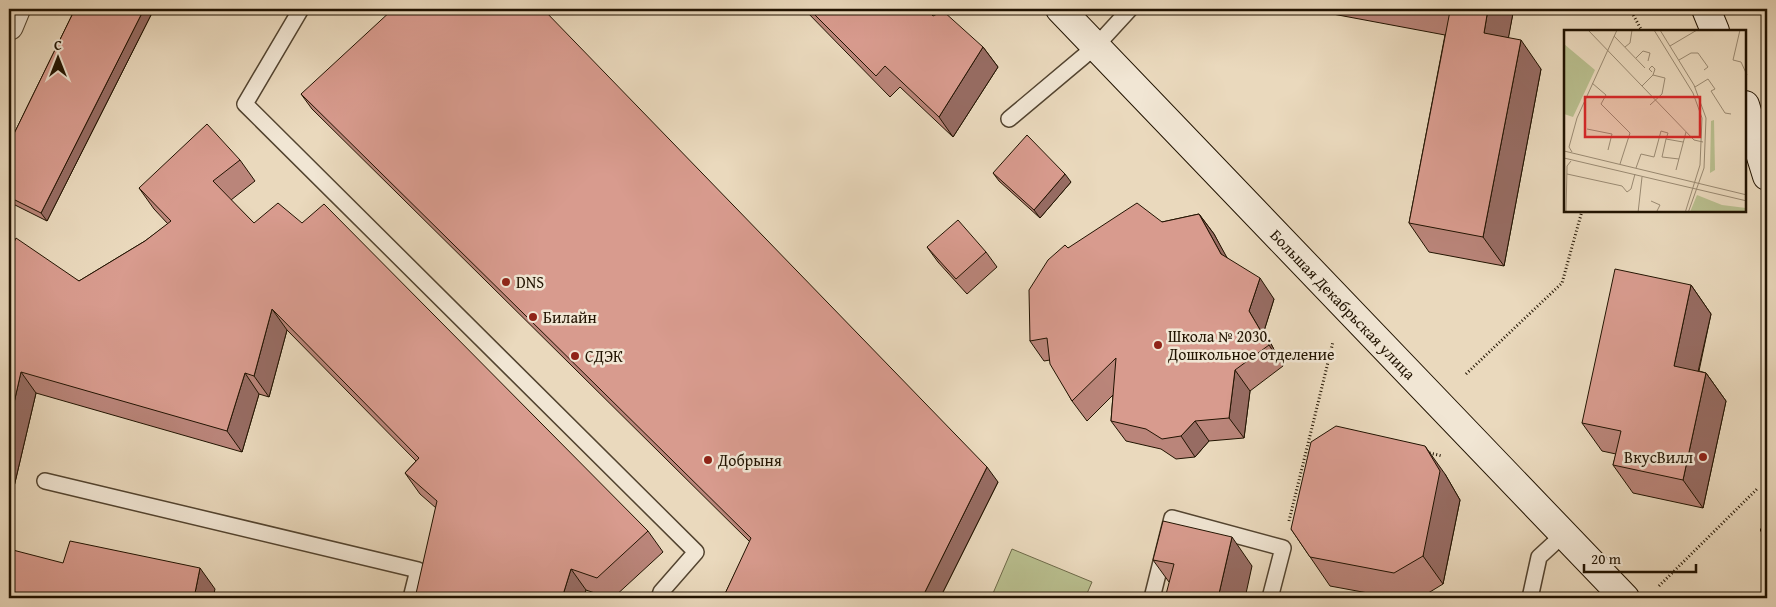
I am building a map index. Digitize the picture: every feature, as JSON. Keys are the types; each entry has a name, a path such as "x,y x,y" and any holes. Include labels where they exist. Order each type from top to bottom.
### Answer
{"street":[{"path":"9,26 16,9"},
{"name":"Большая Декабрьская улица","path":"1060,9 1625,598"},
{"path":"1706,9 1715,30"},
{"path":"1746,108 1767,176"}],"lane":[{"path":"301,9 245,104 696,552 661,592 659,598"},
{"path":"1009,119 1096,46 1130,9"},
{"path":"45,481 418,570 411,598"},
{"path":"1152,598 1172,518 1283,548 1270,598"},
{"path":"1530,598 1539,557 1564,534"}],"path":[{"path":"1630,9 1641,30"},
{"path":"1466,374 1562,283 1582,212"},
{"path":"1283,548 1333,342"},
{"path":"1423,451 1442,456"},
{"path":"1301,472 1308,466"},
{"path":"1659,586 1758,488"},
{"path":"1760,530 1767,530"}],"green space":[{"path":"1012,549 1092,582 1085,598 991,598"}],"building":[{"path":"75,9 144,9 41,213 9,197 9,144"},
{"path":"393,9 543,9 987,467 922,598 723,598 751,538 301,94"},
{"path":"809,9 926,9 933,16 943,11 983,47 939,117 885,66 876,76"},
{"path":"1439,9 1488,9 1484,33 1521,40 1483,237 1409,223 1450,11"},
{"path":"207,124 240,160 213,181 254,223 278,203 302,223 324,204 648,531 597,578 571,569 562,598 415,598 437,501 405,473 419,458 272,309 254,376 245,373 227,431 21,372 9,425 9,253 16,238 79,281 145,241 171,221 139,188"},
{"path":"1027,135 1065,174 1034,210 993,173"},
{"name":"Школа № 2030. Дошкольное отделение","path":"1137,203 1162,222 1199,214 1221,254 1260,278 1249,311 1269,345 1235,370 1229,418 1195,421 1181,436 1162,439 1146,429 1111,421 1116,358 1072,401 1050,364 1047,338 1030,341 1029,290 1048,260 1065,245 1068,248"},
{"path":"958,220 986,252 956,279 927,247"},
{"path":"1615,269 1691,285 1674,366 1706,373 1683,480 1613,465 1621,431 1582,423"},
{"path":"1336,426 1425,446 1440,471 1423,556 1394,573 1310,557 1291,529 1311,442"},
{"path":"1163,521 1232,537 1218,598 1165,598 1174,564 1153,560"},
{"path":"70,541 200,568 194,598 9,598 9,549 63,563"}],"place":[{"name":"DNS","path":"506,282"},
{"name":"Билайн","path":"533,317"},
{"name":"Школа № 2030. Дошкольное отделение","path":"1158,345"},
{"name":"СДЭК","path":"575,356"},
{"name":"ВкусВилл","path":"1703,457"},
{"name":"Добрыня","path":"708,460"}]}
